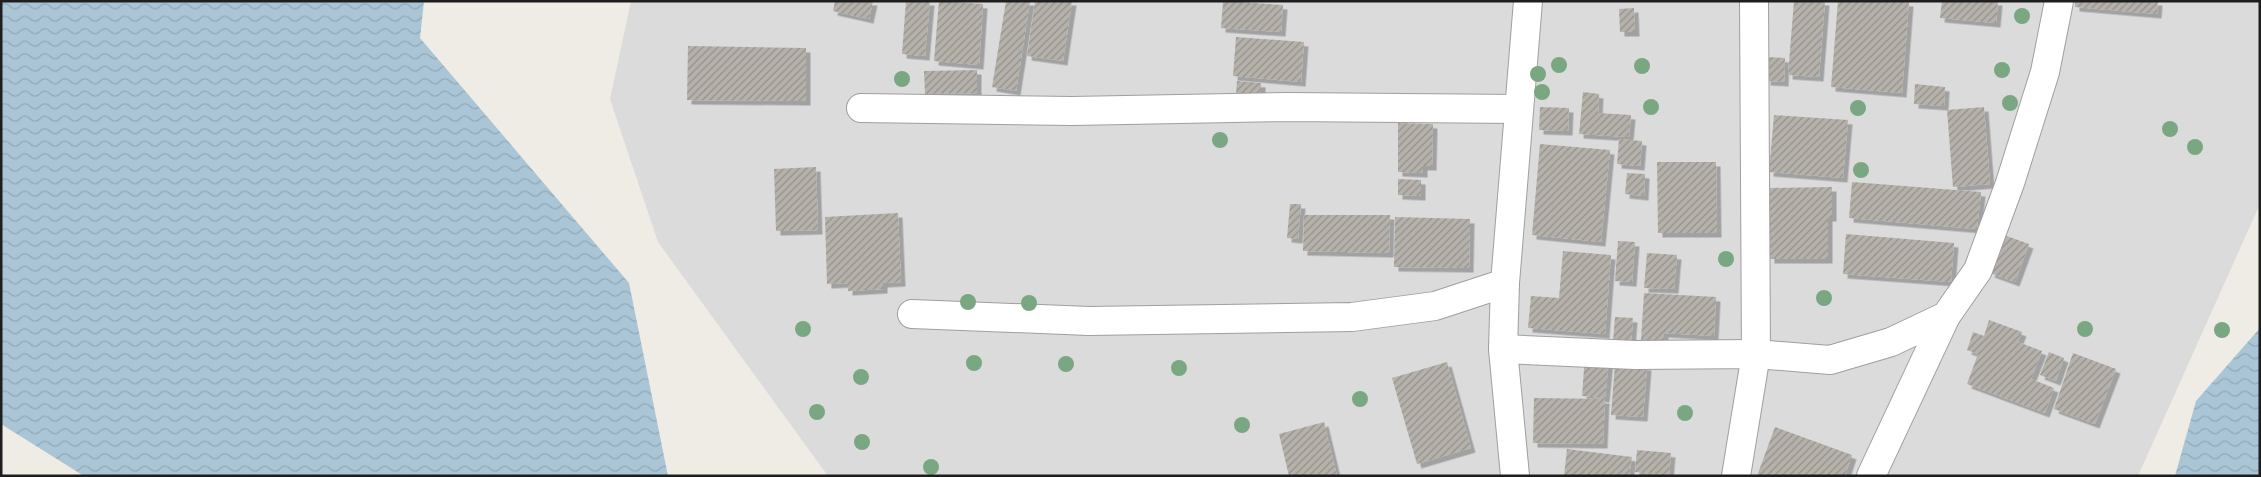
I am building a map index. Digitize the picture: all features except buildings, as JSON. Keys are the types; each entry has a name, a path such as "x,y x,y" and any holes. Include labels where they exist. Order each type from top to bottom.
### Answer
{"street":[{"path":"1515,476 1502,349 1518,109 1528,1"},
{"path":"1736,476 1756,354 1754,1"},
{"path":"1871,476 1946,316 1978,270 2010,183 2046,72 2059,1"},
{"path":"861,108 1072,111 1287,107 1518,109"},
{"path":"912,314 1089,321 1352,316 1435,306 1505,283"},
{"path":"1502,349 1636,355 1756,354 1830,360 1891,342 1946,316"}],"shaded area":[{"path":"631,1 2260,1 2260,204 2138,476 828,476 658,242 610,99"}],"water":[{"path":"1,1 424,1 420,38 629,283 668,476 84,476 1,424"},
{"path":"2260,328 2260,476 2175,476 2196,401"}]}
